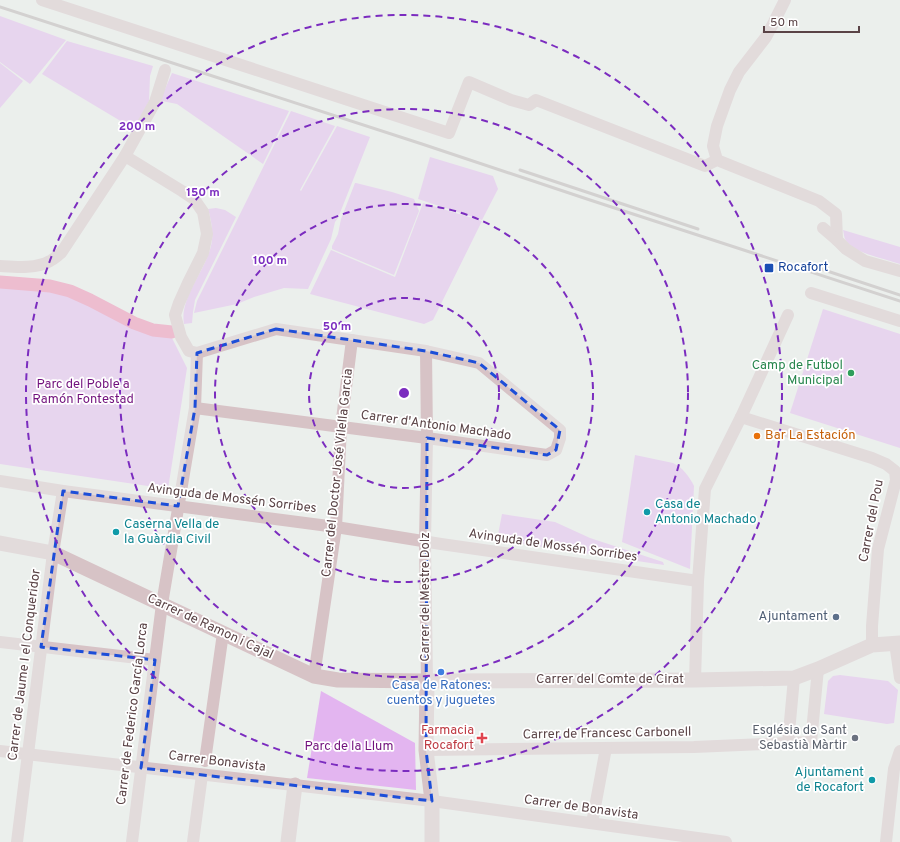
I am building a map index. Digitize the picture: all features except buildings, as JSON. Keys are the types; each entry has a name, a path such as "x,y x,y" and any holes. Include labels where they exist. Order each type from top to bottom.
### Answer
{"street":[{"path":"42,0 449,133 469,82 511,100 529,105 536,100 705,166 717,160 819,201 836,214 838,240"},
{"path":"717,160 713,146 717,126 730,90 739,72 766,37 785,0"},
{"path":"0,266 28,267 42,265 51,261 61,253 125,156 155,102 165,70"},
{"path":"125,156 194,199 202,212 207,234 203,253 179,303 176,316 181,337 189,351 197,353 276,329 426,351"},
{"path":"823,228 838,240 846,250 865,261 900,271"},
{"path":"811,293 900,321"},
{"path":"695,680 698,581 705,489 741,417 788,315"},
{"name":"Carrer del Doctor José Vilella Garcia","path":"314,676 336,527 341,427 352,340"},
{"name":"Carrer d'Antonio Machado","path":"195,408 547,455 556,450 560,438 560,430 479,363 426,351"},
{"name":"Carrer del Mestre Dolz","path":"426,351 426,750 432,801 432,842"},
{"name":"Carrer de Federico García Lorca","path":"132,842 162,604 195,408 197,353"},
{"name":"Carrer del Pou","path":"741,417 872,458 886,464 895,471 896,480 878,549 872,645"},
{"name":"Avinguda de Mossén Sorribes","path":"0,482 336,527 425,542 698,581"},
{"name":"Carrer de Jaume I el Conqueridor","path":"18,842 41,647 62,491"},
{"name":"Carrer de Ramon i Cajal","path":"0,543 53,553 314,676 338,680 427,681"},
{"path":"205,761 223,633"},
{"path":"0,642 155,660"},
{"path":"897,643 900,678"},
{"name":"Carrer del Comte de Cirat","path":"427,681 794,678 872,645 897,643"},
{"name":"Carrer de Francesc Carbonell","path":"426,750 694,747 811,742 818,669"},
{"path":"788,743 794,678"},
{"path":"592,823 606,748"},
{"name":"Carrer Bonavista","path":"0,751 432,801"},
{"path":"886,842 900,751"},
{"path":"193,842 202,775"},
{"path":"288,842 295,785"},
{"name":"Carrer de Bonavista","path":"432,801 726,842"}],"highlighted area":[{"path":"276,329 426,351 479,363 560,430 556,450 547,455 427,438 426,750 432,801 141,768 155,660 41,647 63,491 178,506 195,408 197,353"}],"green space":[{"path":"0,16 66,40 30,84 0,62"},
{"path":"67,41 153,66 150,76 149,101 134,129 42,74"},
{"path":"0,63 23,81 0,108"},
{"path":"172,73 289,111 263,164 177,104 162,101 162,96"},
{"path":"291,111 335,126 300,190 301,191 337,126 370,137 338,218 335,222 331,239 308,289 284,288 237,304 194,313 197,301"},
{"path":"430,157 493,176 498,189 482,220 418,199"},
{"path":"355,183 414,199 419,211 394,275 332,249 338,234 341,219"},
{"path":"423,203 482,221 433,320 424,324 310,294 331,250 395,277"},
{"path":"216,208 225,210 236,217 195,300 192,323 184,324 186,303 210,250 212,240 212,224 208,209"},
{"path":"843,230 900,247 900,264 870,255 855,248 845,239"},
{"name":"Parc del Poble a Ramón Fontestad","path":"0,286 48,289 70,294 132,326 154,333 170,334 187,368 168,489 0,464"},
{"name":"Camp de Futbol Municipal","path":"823,309 900,334 900,448 790,413"},
{"path":"635,455 673,463 680,467 694,486 690,569 622,542"},
{"path":"502,514 555,522 590,538 663,562 664,565 497,540"},
{"path":"840,675 888,681 898,690 894,723 887,724 824,714 828,681 833,676"},
{"name":"Parc de la Llum","path":"321,691 415,743 416,790 307,778"}],"waterway":[{"path":"0,282 50,286 70,291 134,323 153,330 172,332"}],"railway":[{"path":"0,7 900,301"},
{"path":"520,170 698,229"},
{"path":"809,265 900,295"}],"place":[{"name":"Rocafort","path":"769,268"},
{"name":"Camp de Futbol Municipal","path":"851,373"},
{"name":"Bar La Estación","path":"757,436"},
{"name":"Casa de Antonio Machado","path":"647,512"},
{"name":"Caserna Vella de la Guàrdia Civil","path":"116,532"},
{"name":"Ajuntament","path":"836,617"},
{"name":"Casa de Ratones: cuentos y juguetes","path":"441,672"},
{"name":"Farmacia Rocafort","path":"482,738"},
{"name":"Església de Sant Sebastià Màrtir","path":"855,738"},
{"name":"Ajuntament de Rocafort","path":"872,780"}]}
